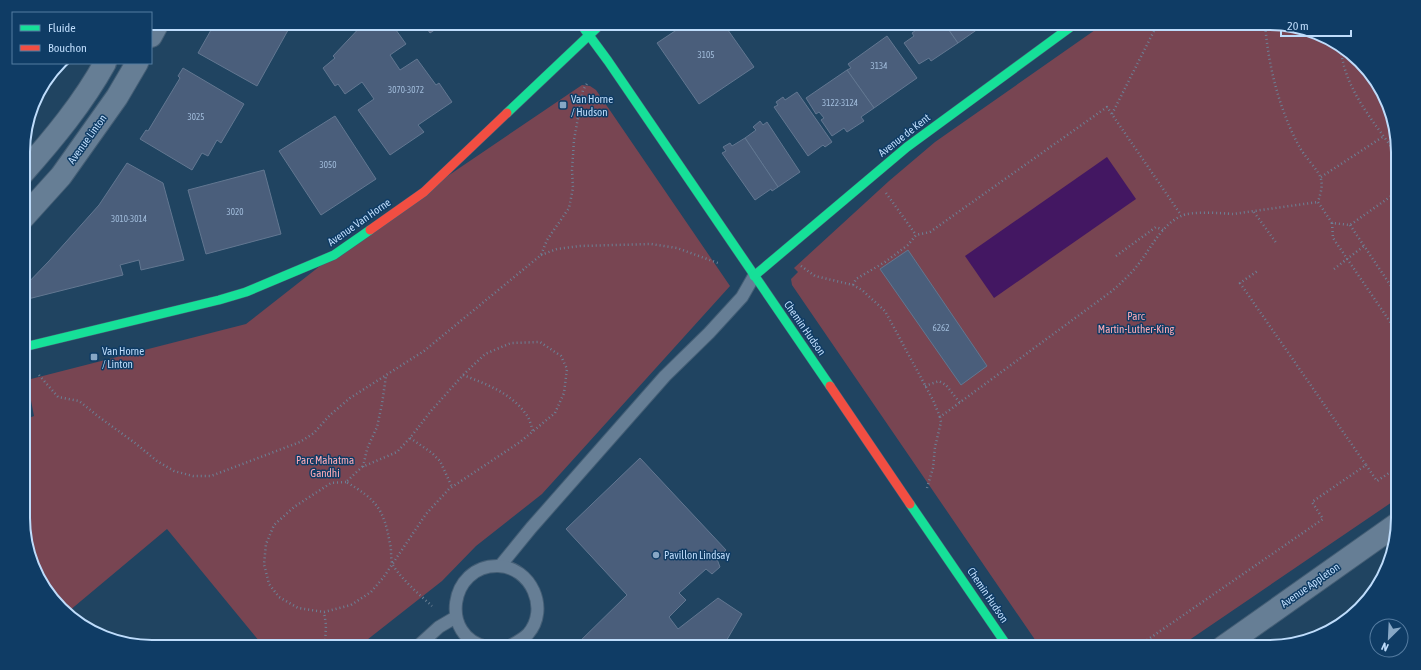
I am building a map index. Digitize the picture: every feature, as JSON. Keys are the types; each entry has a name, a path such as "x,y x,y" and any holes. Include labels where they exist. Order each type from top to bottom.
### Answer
{"street":[{"name":"Chemin Hudson","path":"585,30 608,61 1003,640"},
{"name":"Avenue Van Horne","path":"30,346 219,300 246,292 334,255 424,192 594,30"},
{"name":"Avenue de Kent","path":"754,276 907,147 1066,30"},
{"path":"30,165 44,150 78,106 104,64"},
{"name":"Avenue Linton","path":"30,206 61,176 118,97 136,64"},
{"name":"Avenue Appleton","path":"1233,640 1391,528"}],"lane":[{"path":"500,566 530,528 665,376 709,333 742,297 754,276"},
{"path":"472,640 461,629 456,617 456,598 460,587 467,578 477,571 488,567 500,566 512,569 523,576 532,585 536,597 538,610 535,622 532,628 521,640"},
{"path":"425,640 439,627 456,617"}],"path":[{"path":"1112,114 1154,30"},
{"path":"1266,30 1269,58 1276,87 1291,130 1299,148 1321,177 1322,191 1318,202"},
{"path":"1342,54 1344,67 1360,102 1391,146"},
{"path":"541,255 547,240 569,208 573,188 572,170 574,140 584,90 588,82"},
{"path":"853,285 856,279 885,262 908,245 916,235 930,232 1107,108 1181,215"},
{"path":"1321,177 1384,136"},
{"path":"882,188 916,235"},
{"path":"1332,223 1350,224 1391,196"},
{"path":"940,417 1112,291 1125,280 1168,224 1181,215 1220,213 1233,214 1318,202"},
{"path":"1318,202 1332,223 1333,238 1391,322"},
{"path":"1254,212 1277,244"},
{"path":"1350,224 1391,286"},
{"path":"1116,256 1156,227 1163,230"},
{"path":"39,375 58,396 79,401 135,443 157,462 181,473 193,476 211,476 300,442 314,432 330,414 350,398 424,351 541,255 557,249 580,246 651,244 677,248 719,263"},
{"path":"1334,269 1364,246"},
{"path":"802,266 815,276 853,285 862,290 885,312 940,417 941,422 935,447 934,468 927,488"},
{"path":"1259,270 1240,283 1377,481 1391,472"},
{"path":"540,342 561,356 567,369 564,393 555,413 520,442 452,487 426,514 383,578 371,592 351,605 324,612 298,608 279,597 269,584 264,564 266,544 274,525 294,506 331,484 346,482 362,468 397,452 463,375 485,354 510,343 540,342"},
{"path":"362,468 367,449 377,427 387,375"},
{"path":"463,375 497,389 516,402 527,415 533,431"},
{"path":"925,386 939,381 946,385 960,403"},
{"path":"410,438 432,453 440,461 452,487"},
{"path":"1147,640 1323,519 1312,502 1366,465"},
{"path":"346,482 364,493 381,509 391,545 392,564 412,588 432,606"},
{"path":"324,612 326,625 325,640"}],"green space":[{"name":"Parc Martin-Luther-King","path":"1095,30 1277,30 1293,32 1316,39 1343,55 1366,78 1375,91 1387,120 1390,136 1391,503 1189,640 1035,640 792,285 791,279 798,272 794,268 889,181 935,142"},
{"name":"Parc Mahatma Gandhi","path":"582,85 590,86 596,90 730,286 542,494 476,546 442,581 367,640 258,640 167,529 71,609 55,592 46,579 34,550 31,534 30,418 34,416 30,395 30,379 246,324 334,255"}],"shaded area":[{"path":"1107,157 1136,199 994,298 965,256"}],"building":[{"path":"211,30 288,30 257,86 198,53"},
{"path":"357,30 396,30 406,44 390,55 400,70 417,59 436,85 439,83 452,102 418,125 424,132 390,155 358,110 374,99 362,82 345,94 338,84 335,86 323,68 335,58 333,56"},
{"path":"676,30 728,30 754,67 699,104 657,43"},
{"path":"916,30 949,30 958,43 931,61 929,58 919,64 904,43 914,36 912,33"},
{"path":"949,30 976,30 958,43"},
{"path":"887,36 917,78 874,108 847,70 851,68 848,64"},
{"path":"183,68 244,104 221,143 217,140 208,156 202,153 192,170 140,139 146,130 148,131 180,78 178,76"},
{"path":"847,70 874,108 861,117 864,121 847,132 844,128 832,136 821,120 824,118 819,112 816,114 806,98"},
{"path":"797,92 832,142 825,147 823,145 808,156 774,107 778,105 776,102 783,97 785,100"},
{"path":"335,116 376,179 321,215 279,151"},
{"path":"760,121 763,125 767,122 800,172 778,187 745,138 756,130 753,127"},
{"path":"745,138 778,187 772,191 771,189 755,200 722,153 726,151 723,147 730,143 732,146"},
{"path":"127,163 163,183 184,260 141,270 139,260 120,265 123,275 30,298 30,281 99,205"},
{"path":"264,170 281,234 206,254 188,190"},
{"path":"908,250 987,366 961,385 880,269"},
{"name":"Pavillon Lindsay","path":"640,458 726,550 717,559 720,567 712,574 706,569 679,593 686,600 669,617 678,629 718,598 742,614 727,640 581,640 627,595 566,529"}],"traffic: fast":[{"path":"585,30 608,61 830,386"},
{"path":"507,113 595,30"},
{"path":"754,276 907,147 1066,30"},
{"path":"30,346 219,300 246,292 334,255 370,230"},
{"path":"910,504 1003,640"}],"traffic: jam":[{"path":"370,230 424,192 507,113"},
{"path":"830,386 910,504"}],"place":[{"name":"Van Horne / Hudson","path":"563,105"},
{"name":"Van Horne / Linton","path":"94,357"},
{"name":"Pavillon Lindsay","path":"656,555"}]}
